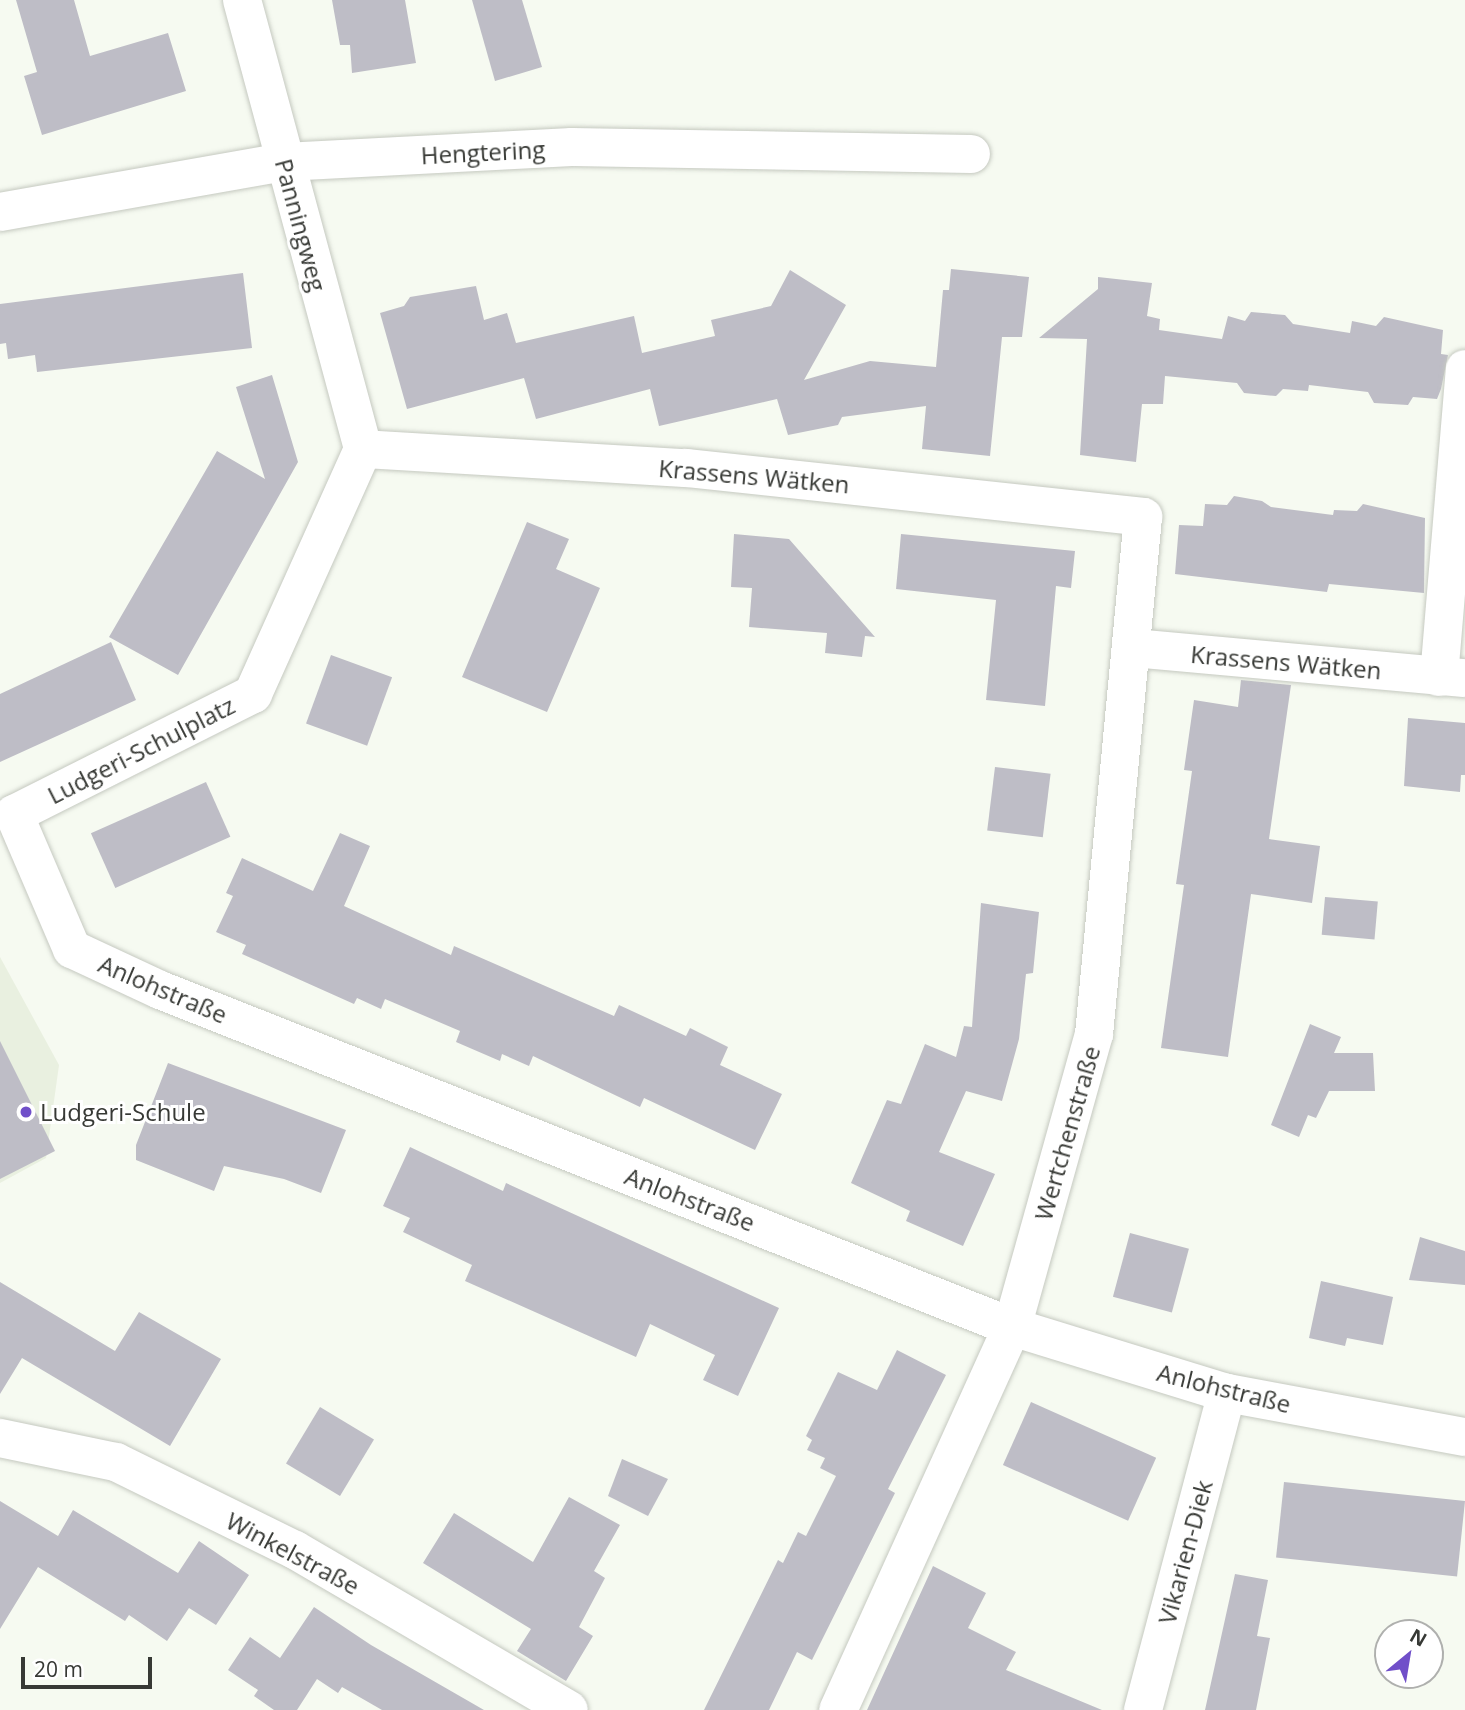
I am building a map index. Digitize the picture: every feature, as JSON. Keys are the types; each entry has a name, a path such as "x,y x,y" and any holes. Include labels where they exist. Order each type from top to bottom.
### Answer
{"street":[{"name":"Panningweg","path":"242,0 363,449"},
{"name":"Hengtering","path":"0,212 284,162 572,147 971,154"},
{"name":"Krassens Wätken","path":"1133,648 1452,678 1465,369"},
{"name":"Krassens Wätken","path":"363,449 686,468 1143,517"},
{"name":"Ludgeri-Schulplatz","path":"14,814 253,694 363,449"},
{"name":"Wertchenstraße","path":"838,1710 1012,1327 1094,1034 1133,648 1143,517"},
{"name":"Anlohstraße","path":"14,814 72,949 160,990 1012,1327 1227,1393 1465,1437"},
{"name":"Vikarien-Diek","path":"1143,1710 1227,1393"},
{"name":"Winkelstraße","path":"0,1438 116,1462 295,1550 569,1710"}],"shaded area":[{"name":"Ludgeri-Schule","path":"0,957 59,1065 46,1158 0,1183"}],"building":[{"path":"16,0 74,0 90,56 168,33 186,91 42,135 24,76 37,72"},
{"path":"332,0 405,0 416,63 352,73 350,45 340,45"},
{"path":"472,0 522,0 542,67 495,81"},
{"path":"951,269 1029,277 1022,337 1002,337 990,456 922,449 926,406 842,417 838,425 788,435 777,399 659,426 650,389 536,419 524,378 407,409 380,313 404,306 410,297 476,286 484,320 507,313 516,343 634,316 642,353 715,336 711,320 771,306 790,270 846,305 804,380 870,361 936,367 943,290 949,290"},
{"path":"243,273 252,348 37,372 35,355 8,359 6,343 0,344 0,304"},
{"path":"1098,277 1152,283 1147,316 1160,319 1159,330 1222,339 1228,316 1245,321 1251,312 1285,315 1293,324 1350,333 1352,321 1376,326 1384,317 1443,330 1441,354 1448,355 1441,389 1437,399 1413,397 1408,405 1374,403 1368,392 1309,385 1308,391 1283,389 1276,396 1244,393 1237,383 1165,376 1163,404 1142,404 1136,462 1080,455 1087,339 1039,338 1098,289"},
{"path":"272,375 298,462 178,675 109,637 217,451 265,479 236,387"},
{"path":"1234,496 1262,501 1271,507 1333,515 1334,510 1357,511 1363,504 1425,518 1424,593 1329,584 1327,592 1175,574 1179,525 1203,526 1205,504 1227,505"},
{"path":"527,522 569,539 556,569 600,588 547,712 462,677"},
{"path":"734,534 789,539 875,637 865,636 862,657 825,653 827,633 749,627 752,588 731,587"},
{"path":"901,534 1075,551 1071,588 1056,586 1045,706 986,700 996,600 896,589"},
{"path":"111,642 136,700 0,762 0,694"},
{"path":"331,655 392,677 367,746 306,724"},
{"path":"1241,680 1291,685 1269,839 1320,846 1312,903 1251,894 1228,1057 1161,1048 1184,885 1176,884 1192,771 1184,770 1194,700 1238,707"},
{"path":"1408,718 1465,723 1465,775 1461,775 1460,792 1404,786"},
{"path":"995,767 1051,774 1043,837 987,831"},
{"path":"206,782 230,837 115,888 91,833"},
{"path":"340,833 370,846 344,906 451,955 454,946 614,1016 619,1005 686,1036 690,1028 728,1047 720,1065 782,1094 755,1150 644,1098 640,1107 533,1056 529,1066 502,1054 500,1061 456,1042 460,1031 385,999 381,1009 357,998 354,1004 242,954 246,945 216,932 233,896 226,893 242,858 313,891"},
{"path":"1325,897 1378,902 1374,939 1322,935"},
{"path":"981,903 1039,912 1033,973 1026,974 1019,1039 1002,1101 966,1091 939,1152 995,1174 963,1246 906,1221 910,1211 851,1183 887,1100 901,1104 925,1044 956,1057 964,1026 972,1027"},
{"path":"1310,1024 1341,1037 1334,1053 1373,1053 1375,1091 1329,1091 1316,1118 1308,1115 1299,1137 1271,1125"},
{"path":"0,1041 55,1151 0,1179"},
{"path":"168,1063 346,1130 321,1193 284,1179 224,1166 214,1191 136,1160 136,1145"},
{"path":"410,1147 503,1191 506,1183 779,1308 738,1396 703,1380 715,1355 650,1324 636,1357 465,1281 472,1265 403,1232 410,1218 383,1206"},
{"path":"1130,1233 1189,1249 1172,1313 1113,1297"},
{"path":"1420,1237 1465,1251 1465,1285 1409,1280"},
{"path":"1321,1281 1393,1297 1383,1345 1347,1338 1345,1346 1309,1338"},
{"path":"0,1282 115,1351 139,1312 221,1359 170,1446 22,1358 0,1394"},
{"path":"897,1350 946,1375 888,1489 895,1493 812,1660 797,1652 769,1710 704,1710 778,1560 783,1563 798,1532 806,1536 836,1476 820,1468 825,1458 807,1450 812,1440 806,1436 838,1372 877,1390"},
{"path":"1031,1402 1156,1458 1128,1521 1003,1465"},
{"path":"320,1407 374,1439 340,1496 286,1464"},
{"path":"622,1459 668,1479 648,1516 608,1496"},
{"path":"1284,1482 1465,1501 1457,1577 1276,1558"},
{"path":"569,1497 620,1525 594,1571 605,1578 579,1627 593,1636 566,1681 517,1651 531,1629 423,1563 454,1513 533,1562"},
{"path":"0,1501 58,1536 73,1510 178,1573 199,1541 249,1575 216,1625 189,1608 167,1641 129,1615 125,1621 38,1567 0,1629"},
{"path":"933,1566 986,1593 968,1628 1016,1652 1006,1670 1102,1710 867,1710"},
{"path":"1235,1574 1268,1580 1257,1636 1270,1638 1256,1710 1205,1710"},
{"path":"314,1607 371,1645 484,1710 382,1710 342,1687 338,1693 317,1679 297,1710 274,1710 254,1696 258,1690 228,1670 250,1637 280,1658"}],"place":[{"name":"Ludgeri-Schule","path":"26,1112"}]}
